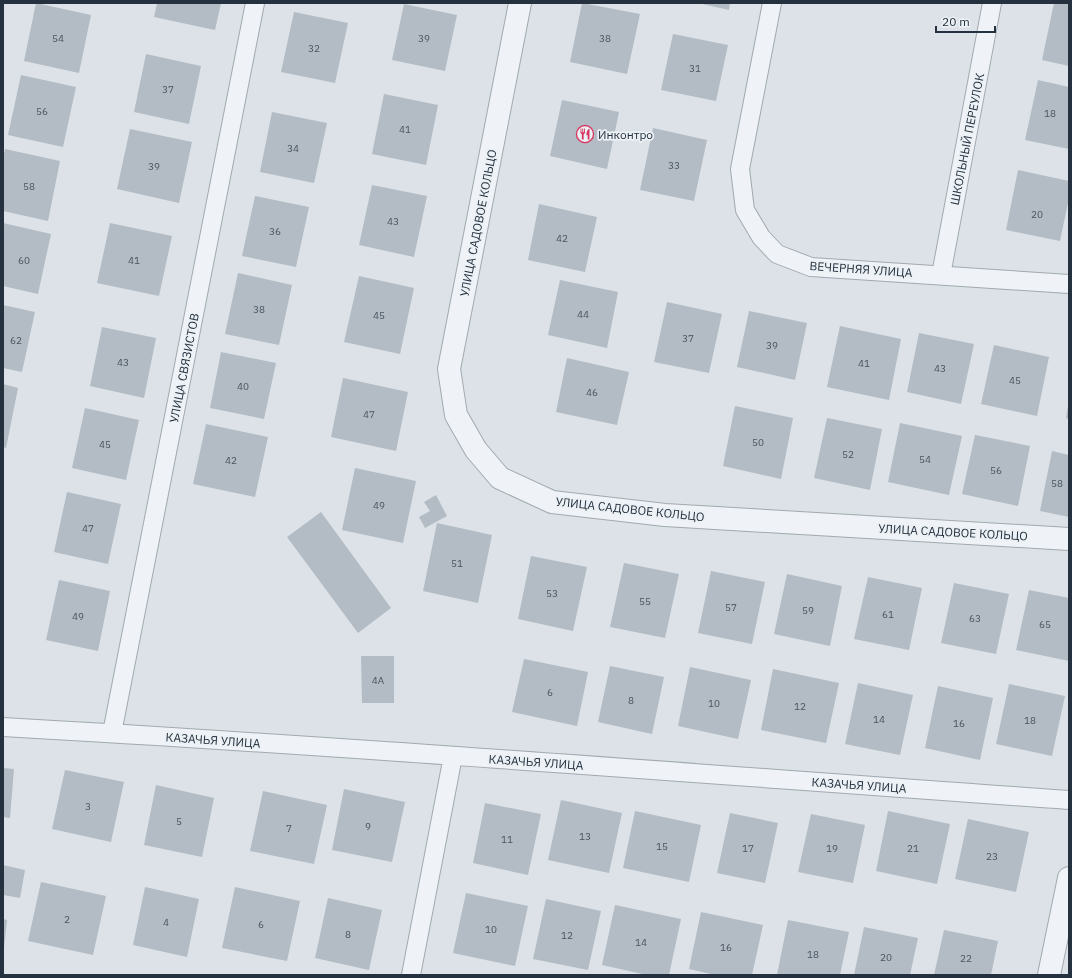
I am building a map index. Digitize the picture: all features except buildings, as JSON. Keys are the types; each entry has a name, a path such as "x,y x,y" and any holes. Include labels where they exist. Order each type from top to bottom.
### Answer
{"street":[{"name":"УЛИЦА СВЯЗИСТОВ","path":"112,733 255,3"},
{"name":"УЛИЦА САДОВОЕ КОЛЬЦО","path":"520,3 449,369 456,415 476,450 500,478 552,502 665,515 1069,539"},
{"name":"ВЕЧЕРНЯЯ УЛИЦА","path":"772,3 740,169 744,210 761,237 776,254 811,267 1069,284"},
{"name":"ШКОЛЬНЫЙ ПЕРЕУЛОК","path":"941,275 992,3"},
{"name":"КАЗАЧЬЯ УЛИЦА","path":"3,727 453,756 1069,800"},
{"path":"411,975 453,756"},
{"path":"1049,975 1069,878"}],"place":[{"name":"Инконтро","path":"585,134"}]}
